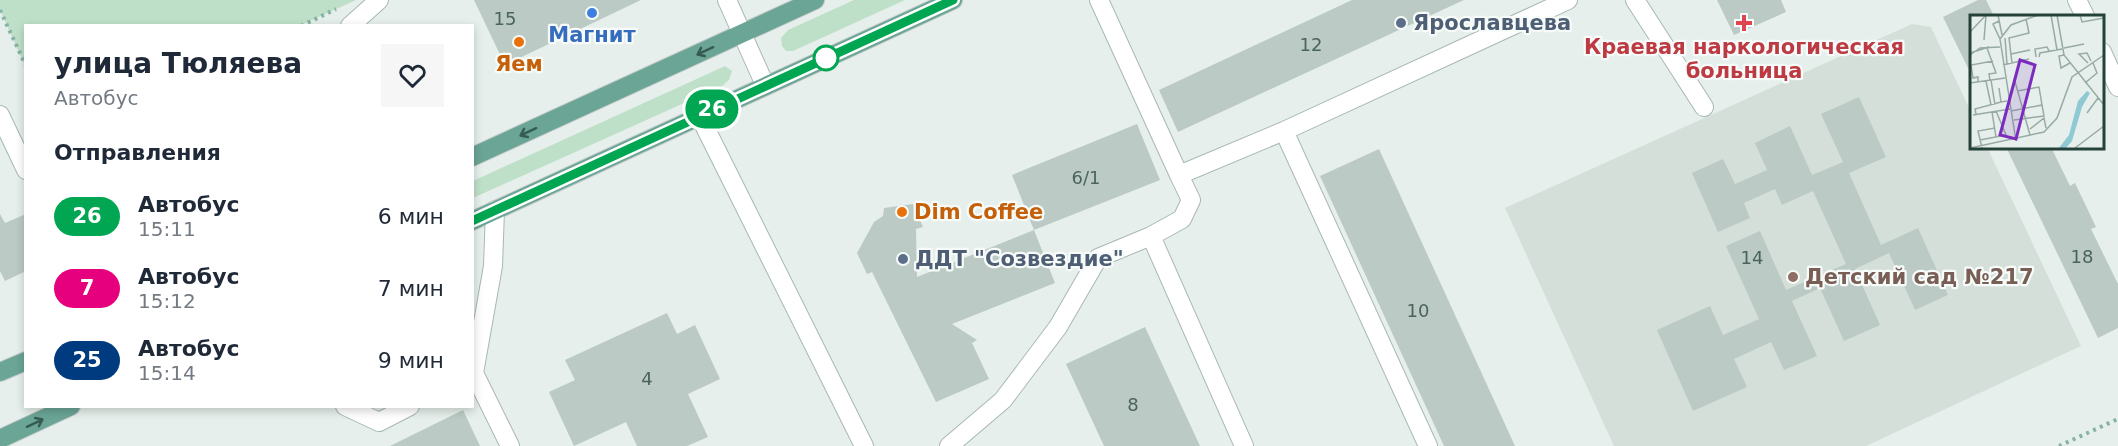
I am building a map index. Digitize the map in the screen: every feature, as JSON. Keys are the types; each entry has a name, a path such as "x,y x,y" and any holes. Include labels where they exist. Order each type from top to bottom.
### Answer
{"main road":[{"path":"474,156 815,0"},
{"path":"474,220 953,0"},
{"path":"0,372 24,362"},
{"path":"0,439 67,408"}],"lane":[{"path":"352,24 379,0"},
{"path":"727,0 765,85"},
{"path":"949,446 1003,400 1058,327 1098,258 1151,236 1182,219 1191,200 1099,0"},
{"path":"1179,175 1284,131 1568,0"},
{"path":"1635,0 1704,106"},
{"path":"2077,0 2084,15"},
{"path":"2103,54 2118,87"},
{"path":"0,115 24,166"},
{"path":"699,115 864,446"},
{"path":"1284,131 1428,446"},
{"path":"474,369 493,266 495,210"},
{"path":"1151,236 1244,446"},
{"path":"474,376 510,446"},
{"path":"349,408 379,422 406,408"}],"path":[{"path":"305,24 338,9"},
{"path":"0,10 24,62"},
{"path":"2060,446 2118,419"}],"shaded area":[{"name":"Детский сад №217","path":"1912,24 1931,27 1970,110 1970,148 1987,148 2081,346 1866,446 1614,446 1505,208"}],"green space":[{"path":"0,0 356,0 303,24 24,24 24,64 0,10"},
{"path":"854,0 905,0 793,51 786,51 782,46 781,38 788,30"},
{"path":"725,66 732,71 729,80 722,86 474,198 474,181"}],"building":[{"path":"474,0 641,0 505,65"},
{"path":"1352,0 1464,0 1178,132 1159,90"},
{"name":"Краевая наркологическая больница","path":"1717,0 1781,0 1786,12 1734,35"},
{"path":"1978,0 1986,0 1994,15 1970,15 1970,72 1943,17"},
{"path":"1859,97 1886,157 1849,173 1881,245 1918,228 1948,295 1915,310 1889,253 1855,269 1880,325 1844,341 1820,288 1792,301 1817,356 1784,370 1771,342 1734,359 1747,387 1693,411 1657,330 1710,306 1723,335 1759,319 1726,246 1760,231 1786,290 1846,264 1813,191 1782,205 1775,189 1744,203 1750,218 1718,232 1692,173 1723,159 1735,184 1767,170 1755,143 1790,126 1812,175 1843,162 1821,114"},
{"path":"1137,124 1160,180 1034,230 1012,175"},
{"path":"2006,148 2051,148 2070,186 2075,183 2096,227 2091,229 2118,284 2118,328 2098,338"},
{"path":"1379,149 1515,446 1444,446 1320,176"},
{"path":"913,204 923,227 916,229 917,277 1034,230 1055,283 952,324 977,340 972,343 989,379 936,402 872,272 867,274 857,253 874,222 883,216 884,208"},
{"path":"0,214 5,223 24,215 24,272 5,281 0,271"},
{"path":"667,313 677,334 695,325 720,379 688,394 708,437 687,446 637,446 626,422 574,446 549,392 575,380 565,360"},
{"path":"1145,327 1200,446 1104,446 1066,364"},
{"path":"463,410 480,446 390,446"}],"bus line":[{"name":"26","path":"474,220 953,0"}],"place":[{"name":"Магнит","path":"592,13"},
{"name":"Ярославцева","path":"1401,23"},
{"name":"Краевая наркологическая больница","path":"1744,23"},
{"name":"Яем","path":"519,42"},
{"name":"Dim Coffee","path":"902,212"},
{"name":"ДДТ \"Созвездие\"","path":"903,259"},
{"name":"Детский сад №217","path":"1793,277"}]}
